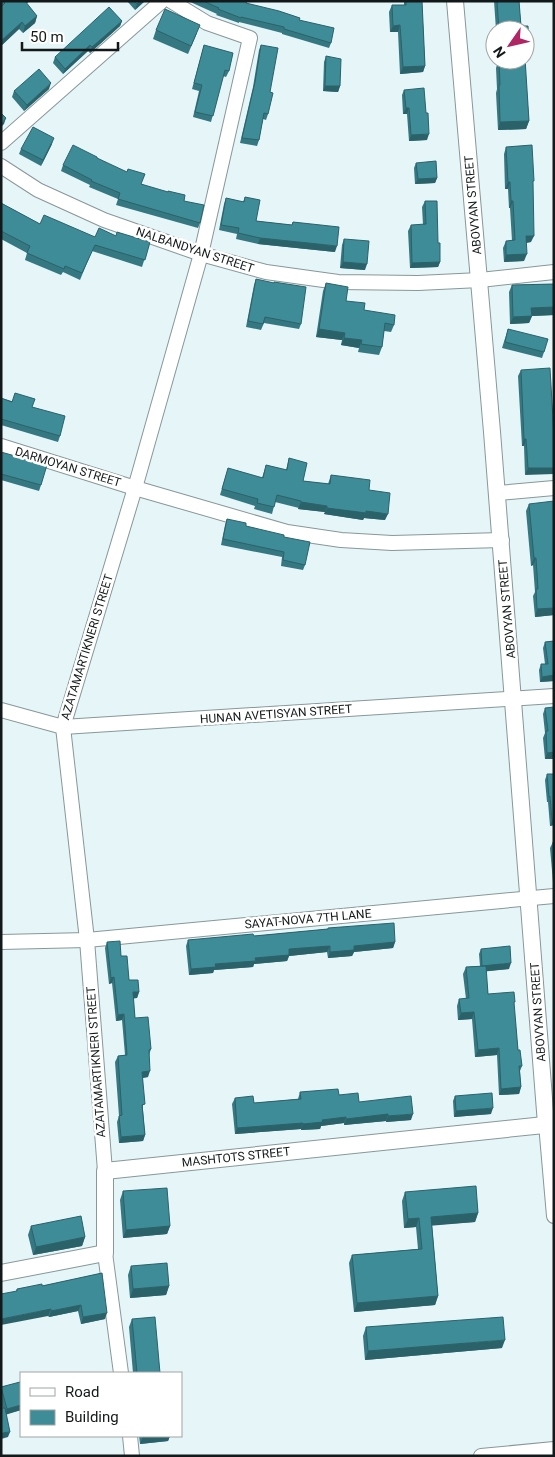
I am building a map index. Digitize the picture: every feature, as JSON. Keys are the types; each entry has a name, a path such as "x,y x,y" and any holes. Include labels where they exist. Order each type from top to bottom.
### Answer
{"main road":[{"name":"ABOVYAN STREET","path":"455,1 550,1124"},
{"name":"MASHTOTS STREET","path":"105,1170 550,1124"},
{"path":"1,1273 105,1253 105,1170"}],"street":[{"path":"1,142 162,1"},
{"name":"AZATAMARTIKNERI STREET","path":"105,1170 87,940 63,727 135,488 201,254 250,38 207,24 171,1"},
{"name":"NALBANDYAN STREET","path":"1,166 38,190 104,220 201,254 266,272 338,282 418,283 480,280 554,272"},
{"name":"DARMOYAN STREET","path":"1,446 286,532 332,539 392,543 502,540"},
{"path":"498,493 554,488"},
{"name":"HUNAN AVETISYAN STREET","path":"1,710 63,727 554,696"},
{"name":"SAYAT-NOVA 7TH LANE","path":"1,942 87,940 554,896"},
{"name":"ABOVYAN STREET","path":"550,1124 554,1216"},
{"path":"105,1253 121,1372"},
{"path":"130,1437 132,1456"},
{"path":"481,1456 554,1448"}],"building":[{"path":"3,1 25,1 37,16 25,26 22,22 1,41 1,7 5,3"},
{"path":"203,1 247,1 246,3 300,18 299,20 334,28 331,43 284,29 284,27 241,18"},
{"path":"406,1 422,1 425,66 403,67 400,25 393,26 392,5 406,5"},
{"path":"497,1 519,1 521,20 498,20"},
{"path":"109,7 122,21 92,47 90,45 65,69 55,57"},
{"path":"165,9 200,25 191,46 156,30"},
{"path":"204,45 233,53 229,71 225,70 213,116 195,112 202,85 194,83"},
{"path":"261,45 278,48 270,92 273,93 268,114 264,113 259,140 242,138 255,82"},
{"path":"326,56 341,59 340,86 325,86"},
{"path":"39,69 51,83 27,105 14,91"},
{"path":"499,70 526,70 529,121 500,122"},
{"path":"424,88 429,134 411,135 409,108 406,108 404,90"},
{"path":"1,113 6,118 1,124"},
{"path":"33,127 54,138 43,160 21,149"},
{"path":"73,145 127,172 128,169 145,174 141,184 185,195 184,201 204,205 200,223 118,199 120,193 91,181 63,165"},
{"path":"532,145 534,236 526,236 527,254 506,255 506,241 515,240 513,201 511,201 510,182 508,182 506,147"},
{"path":"436,161 437,178 418,179 416,163"},
{"path":"245,197 260,200 256,221 292,225 293,222 339,227 337,246 260,238 238,233 239,228 221,225 226,198 244,202"},
{"path":"425,201 437,201 440,262 412,263 411,225 426,224"},
{"path":"1,203 40,224 44,215 95,237 99,228 116,236 117,232 150,242 145,260 95,245 82,273 65,266 64,269 27,253 30,246 1,231"},
{"path":"344,239 369,241 367,264 343,262"},
{"path":"256,279 306,287 301,324 265,317 263,324 248,321"},
{"path":"326,283 348,287 346,301 365,303 364,310 395,315 394,325 385,323 382,347 361,344 362,340 344,338 345,333 319,329"},
{"path":"554,284 554,307 531,308 532,316 513,317 512,285"},
{"path":"508,329 548,339 544,352 505,342"},
{"path":"550,368 554,468 528,468 526,439 524,439 521,370"},
{"path":"15,393 35,399 32,407 65,416 60,436 1,419 1,398 12,402"},
{"path":"1,452 47,465 41,485 1,474"},
{"path":"289,458 307,463 303,481 330,484 331,475 370,480 369,490 390,493 388,514 327,508 327,506 301,502 277,495 274,507 257,503 258,499 222,489 228,468 263,478 266,465 287,470"},
{"path":"554,501 554,608 537,609 536,558 534,558 529,504"},
{"path":"227,519 246,523 246,526 284,535 284,537 310,542 305,565 283,560 284,552 223,539"},
{"path":"554,641 554,675 542,677 541,664 548,664 545,642"},
{"path":"554,707 554,752 547,753 546,731 548,731 545,708"},
{"path":"547,774 554,774 554,820 552,820"},
{"path":"394,923 395,942 354,946 354,950 330,952 330,946 289,949 289,955 255,958 256,961 215,964 216,967 191,969 188,940"},
{"path":"120,941 121,956 127,956 129,980 138,980 139,992 133,992 135,1018 148,1017 151,1049 149,1050 150,1071 142,1072 145,1104 142,1105 145,1135 121,1137 119,1116 122,1115 118,1056 127,1055 124,1014 118,1015 114,977 111,978 107,942"},
{"path":"510,946 511,963 482,966 481,949"},
{"path":"486,966 488,994 514,992 518,1050 520,1050 522,1066 519,1066 521,1087 501,1089 499,1048 478,1050 474,1012 461,1013 459,999 469,998 466,967"},
{"path":"338,1089 339,1095 358,1093 359,1102 411,1096 413,1114 388,1116 388,1114 346,1119 346,1117 322,1120 323,1122 237,1128 235,1098 253,1096 254,1103 301,1099 300,1092"},
{"path":"492,1093 493,1108 456,1111 455,1096"},
{"path":"476,1186 478,1213 431,1217 438,1296 357,1303 352,1255 422,1249 419,1218 408,1219 405,1192"},
{"path":"167,1188 170,1226 126,1230 123,1191"},
{"path":"81,1216 85,1237 36,1247 31,1226"},
{"path":"167,1263 169,1286 133,1289 131,1266"},
{"path":"102,1273 107,1313 83,1317 81,1305 1,1319 1,1294 17,1291 17,1289 42,1284 42,1286"},
{"path":"155,1317 160,1372 137,1372 132,1319"},
{"path":"503,1317 505,1340 368,1351 366,1327"},
{"path":"20,1382 20,1405 7,1409 1,1387"},
{"path":"1,1408 5,1408 10,1432 1,1433"}]}
